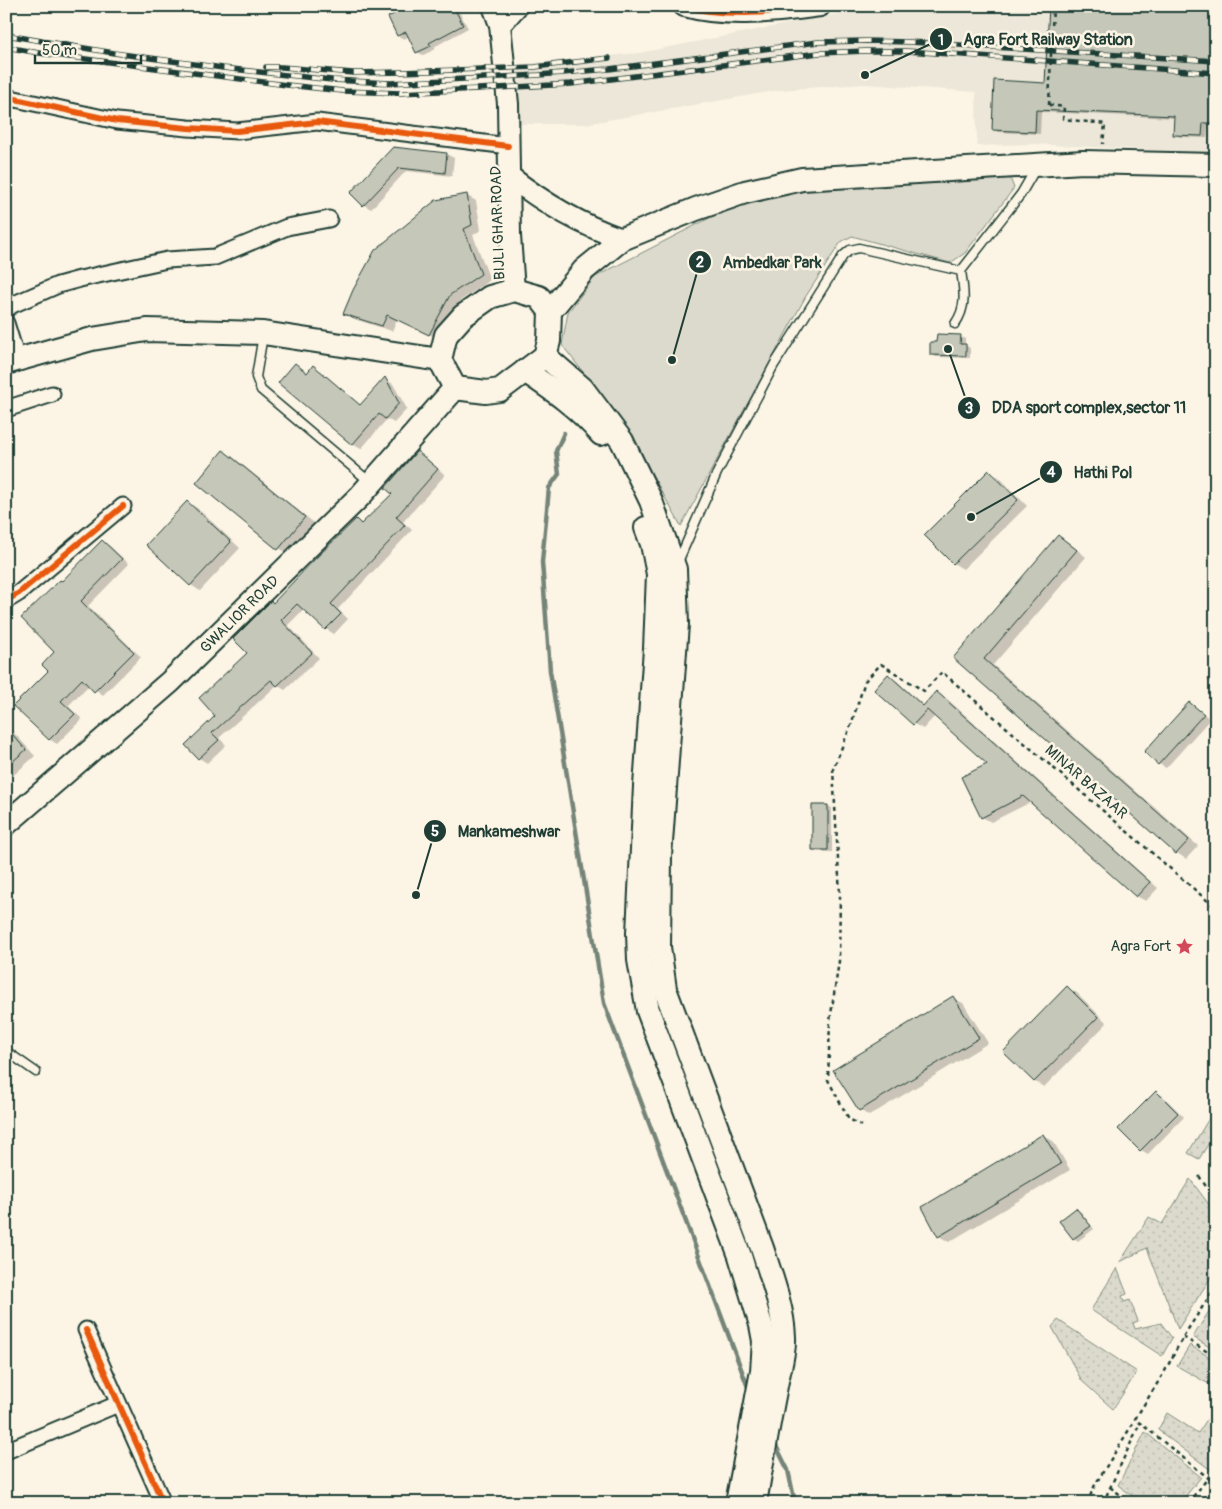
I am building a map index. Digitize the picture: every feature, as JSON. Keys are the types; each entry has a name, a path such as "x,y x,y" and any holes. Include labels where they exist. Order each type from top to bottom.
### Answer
{"main road":[{"path":"550,311 539,297 514,290 490,297 463,316 446,335 440,360 455,388 486,392 500,390 545,356 549,341 550,311 584,270 622,239 696,209 746,192 802,179 1038,164 1101,163 1216,166"},
{"path":"11,361 92,339 147,330 264,333 440,360"},
{"path":"545,356 582,388 622,441 651,501 675,568 678,624 660,856 659,947 651,971 648,1011 740,1256 760,1318 769,1377 756,1450 755,1503"},
{"path":"525,371 567,400 600,433 618,464 636,502 652,544 658,574 655,649 645,786 638,934 639,960 651,971 665,989 774,1284 784,1336 784,1352 769,1377"},
{"name":"GWALIOR ROAD","path":"6,824 170,682 372,483 455,388"},
{"path":"740,1256 762,1248"},
{"path":"737,1503 756,1450"}],"street":[{"name":"BIJLI GHAR ROAD","path":"493,6 500,25 508,104 508,175 514,290"},
{"path":"500,25 517,6"},
{"path":"684,6 712,12 777,12 820,6"},
{"path":"6,98 118,121 188,128 236,131 316,122 508,146"},
{"path":"508,175 534,194 564,212 595,229 622,239"},
{"path":"6,310 12,305 80,279 168,260 215,258 287,227 329,219"},
{"path":"6,323 11,361"},
{"path":"6,409 52,394"},
{"path":"6,601 19,593 124,506"},
{"path":"86,1330 163,1503"},
{"path":"6,1450 118,1404"}],"lane":[{"path":"955,324 962,315 964,304 961,271 1021,194 1038,164"},
{"path":"675,568 717,473 774,365 845,253 859,248 961,271"},
{"path":"264,333 256,377 261,390 372,483"},
{"path":"6,1051 36,1072"}],"path":[{"path":"1053,6 1049,105 1064,107 1063,120 1105,124 1101,163"},
{"path":"1199,1176 1216,1201"},
{"path":"1216,1213 1216,1221"},
{"path":"1088,1503 1095,1484 1166,1371 1183,1337 1216,1286"},
{"path":"1183,1337 1216,1357"},
{"path":"1135,1419 1216,1484"},
{"path":"1103,1503 1140,1423"},
{"path":"1188,1503 1208,1478"},
{"path":"1110,1487 1131,1503"}],"shaded area":[{"path":"877,6 1216,6 1216,153 1032,144 977,146 976,92 864,84 780,90 585,124 518,124 513,65 639,53"},
{"path":"1010,178 1014,188 965,253 950,263 852,236 841,242 806,296 681,526 625,426 562,345 568,312 595,277 727,209 778,191"},
{"path":"1216,1107 1216,1147 1209,1143 1199,1159 1188,1153"},
{"path":"1190,1179 1213,1210 1211,1218 1216,1226 1216,1269 1178,1329 1147,1248 1120,1262 1149,1217 1162,1224"},
{"path":"1117,1268 1127,1294 1122,1296 1124,1302 1130,1300 1138,1321 1133,1323 1135,1329 1161,1323 1172,1338 1162,1356 1091,1310"},
{"path":"1216,1300 1216,1351 1193,1337"},
{"path":"1058,1320 1137,1372 1113,1409 1082,1381 1052,1327"},
{"path":"1190,1345 1216,1361 1216,1388 1177,1366"},
{"path":"1167,1413 1198,1433 1210,1415 1216,1419 1216,1474 1158,1430"},
{"path":"1145,1432 1201,1477 1180,1503 1142,1503 1118,1485"}],"building":[{"path":"410,6 453,6 463,25 429,43 431,46 416,53 406,32 397,36 388,17"},
{"path":"1049,6 1159,6 1216,10 1216,123 1203,123 1202,136 1173,135 1174,116 1036,110 1035,132 992,130 994,80 1045,83"},
{"path":"393,147 447,153 445,173 399,168 363,206 350,193"},
{"path":"467,194 472,225 464,229 481,274 450,295 429,335 387,315 382,326 343,314 353,290 375,250 436,200"},
{"path":"937,334 961,335 960,344 966,344 966,356 930,355 930,342 936,342"},
{"path":"295,363 307,373 313,365 360,405 385,377 399,403 385,419 379,414 352,445 278,383"},
{"path":"223,450 305,517 278,550 196,483"},
{"path":"417,451 438,469 396,517 405,525 331,604 341,614 325,630 297,604 281,620 312,653 277,686 271,680 212,733 219,740 198,759 185,745 215,716 199,698 247,653 233,639 271,601 273,603 356,519 361,524 392,494 385,488"},
{"path":"989,470 1018,500 953,564 924,535"},
{"path":"187,501 231,542 190,586 146,545"},
{"path":"1058,535 1077,550 984,659 1189,840 1176,854 953,658"},
{"path":"102,540 122,559 81,601 134,652 94,692 82,679 61,701 75,714 49,740 13,706 48,671 42,665 54,652 21,618 60,580 62,581"},
{"path":"888,674 923,706 936,691 1150,882 1136,897 1023,796 981,818 961,777 987,764 927,710 913,725 874,690"},
{"path":"1189,702 1204,714 1158,765 1144,752"},
{"path":"6,727 26,750 6,767"},
{"path":"812,805 828,805 828,850 812,850"},
{"path":"1067,986 1098,1017 1034,1082 1003,1052"},
{"path":"953,996 979,1038 859,1111 833,1070"},
{"path":"1156,1091 1178,1113 1140,1151 1118,1129"},
{"path":"1043,1134 1061,1164 938,1237 922,1207"},
{"path":"1076,1208 1091,1226 1073,1239 1059,1221"}],"waterway":[{"path":"564,433 556,451 559,474 549,488 542,562 550,671 604,1003 749,1390"},
{"path":"774,1442 788,1470 795,1503"}],"railway":[{"path":"6,35 114,53 223,68 332,80 390,83 539,75 609,69 818,42 910,42 1216,61"},
{"path":"6,47 39,53 287,85 343,91 401,93 571,84 819,53 865,51 907,51 1216,73"},
{"path":"266,67 353,73 402,72 535,67 609,58"}],"cycle path":[{"path":"684,6 700,10 734,13 769,12 820,6"},
{"path":"6,97 117,121 188,128 237,131 317,122 508,146"},
{"path":"6,601 19,593 123,506"},
{"path":"86,1330 163,1503"}],"place":[{"name":"Agra Fort Railway Station","path":"865,75"},
{"name":"DDA sport complex,sector 11","path":"948,349"},
{"name":"Ambedkar Park","path":"672,360"},
{"name":"Hathi Pol","path":"971,517"},
{"name":"Mankameshwar","path":"416,895"},
{"name":"Agra Fort","path":"1185,946"}]}
